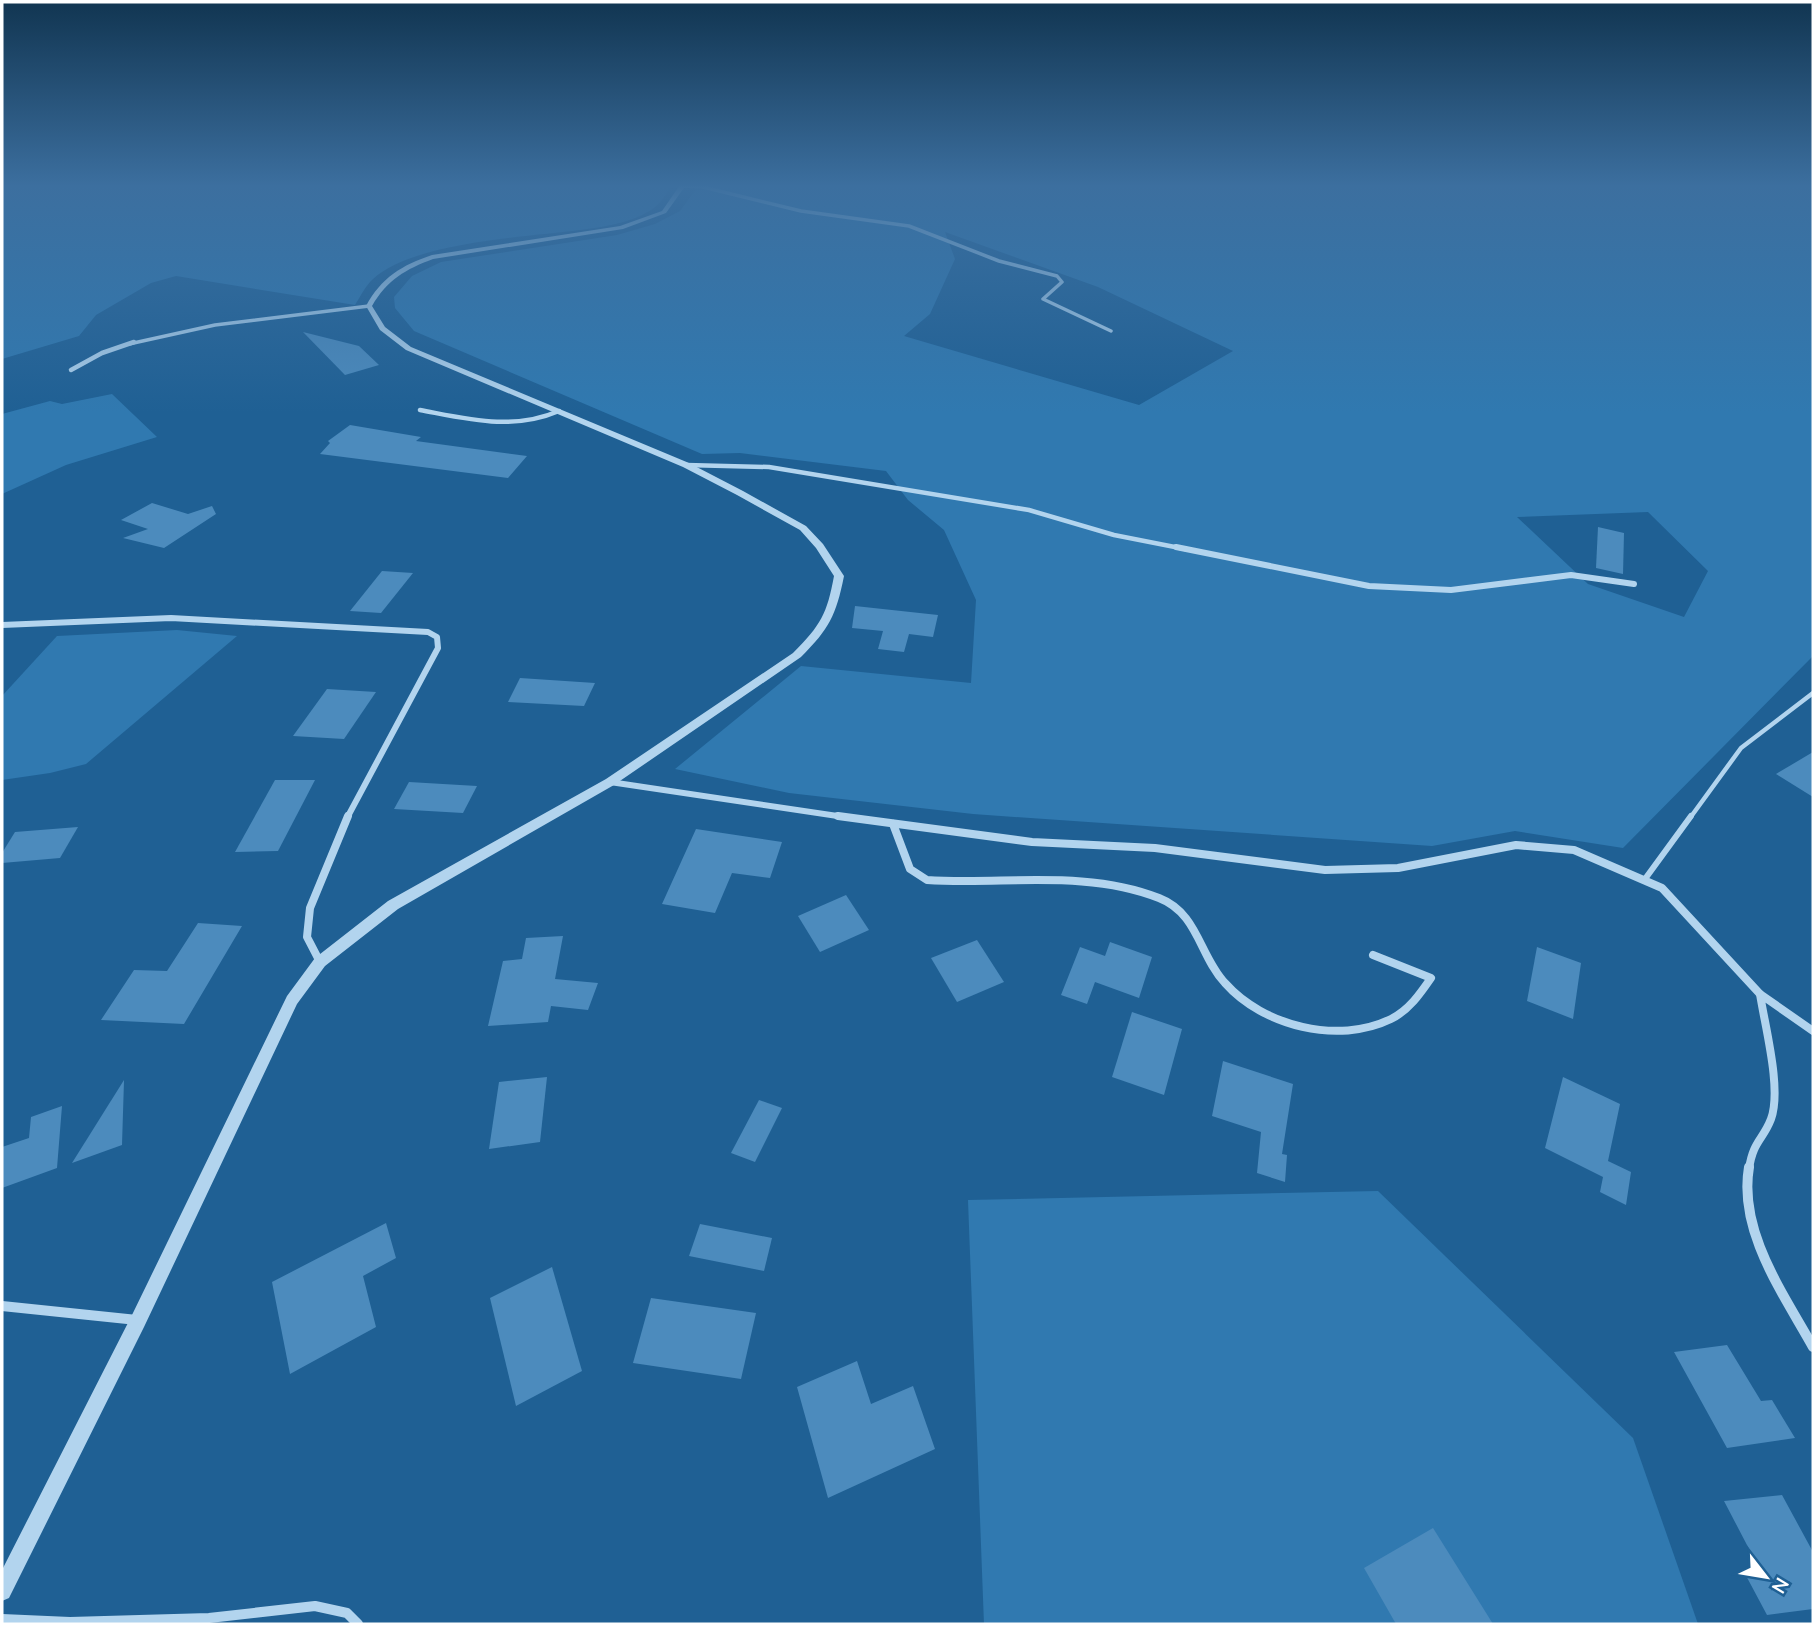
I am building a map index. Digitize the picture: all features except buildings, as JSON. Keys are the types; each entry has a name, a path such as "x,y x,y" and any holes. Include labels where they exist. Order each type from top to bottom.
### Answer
{"street":[{"path":"2,1591 138,1321 292,1000 320,962 393,905 610,782 797,655 818,634 833,607 838,576 820,546 803,528 686,465 394,341 373,316 369,306 380,285 421,261"},
{"path":"999,261 1057,276 1062,282 1043,299 1111,331"},
{"path":"71,370 106,351 168,334 369,306"},
{"path":"420,410 507,425 538,421 559,411"},
{"path":"686,465 769,467 1029,510 1115,535 1369,586 1451,590 1571,575 1634,584"},
{"path":"2,625 171,618 428,632 438,637 438,648 339,836 311,901 307,934 320,962"},
{"path":"610,782 893,824 942,827 1032,842 1155,848 1325,870 1398,868 1516,845 1574,850 1662,888 1760,994 1813,1031"},
{"path":"893,824 910,869 927,880 1085,884 1129,889 1160,898 1184,911 1198,931 1224,983 1244,1002 1278,1020 1314,1029 1353,1029 1382,1024 1410,1008 1431,978 1373,955"},
{"path":"1760,994 1774,1088 1771,1119 1752,1148 1746,1184 1751,1224 1813,1347"},
{"path":"2,1306 138,1321"},
{"path":"2,1619 70,1622 209,1618 315,1606 346,1613 358,1624"}],"lane":[{"path":"1645,879 1741,748 1813,694"}],"shaded area":[{"path":"2,261 406,261 373,279 355,305 176,276 151,283 96,315 79,336 2,359"},
{"path":"954,261 930,314 904,336 1139,405 1233,351 1098,287 1025,261 1813,261 1812,657 1623,848 1515,831 1432,846 973,814 789,793 675,769 801,666 971,683 976,600 944,530 908,500 886,471 740,453 702,454 414,331 395,308 394,297 412,276 441,262","holes":["1648,512 1708,571 1684,617 1588,584 1517,517"]},
{"path":"112,394 157,437 66,465 2,494 2,414 50,401 62,404"},
{"path":"177,630 237,636 86,764 50,773 2,780 2,696 57,636"},
{"path":"1378,1191 1633,1438 1698,1624 984,1624 968,1200"}]}
